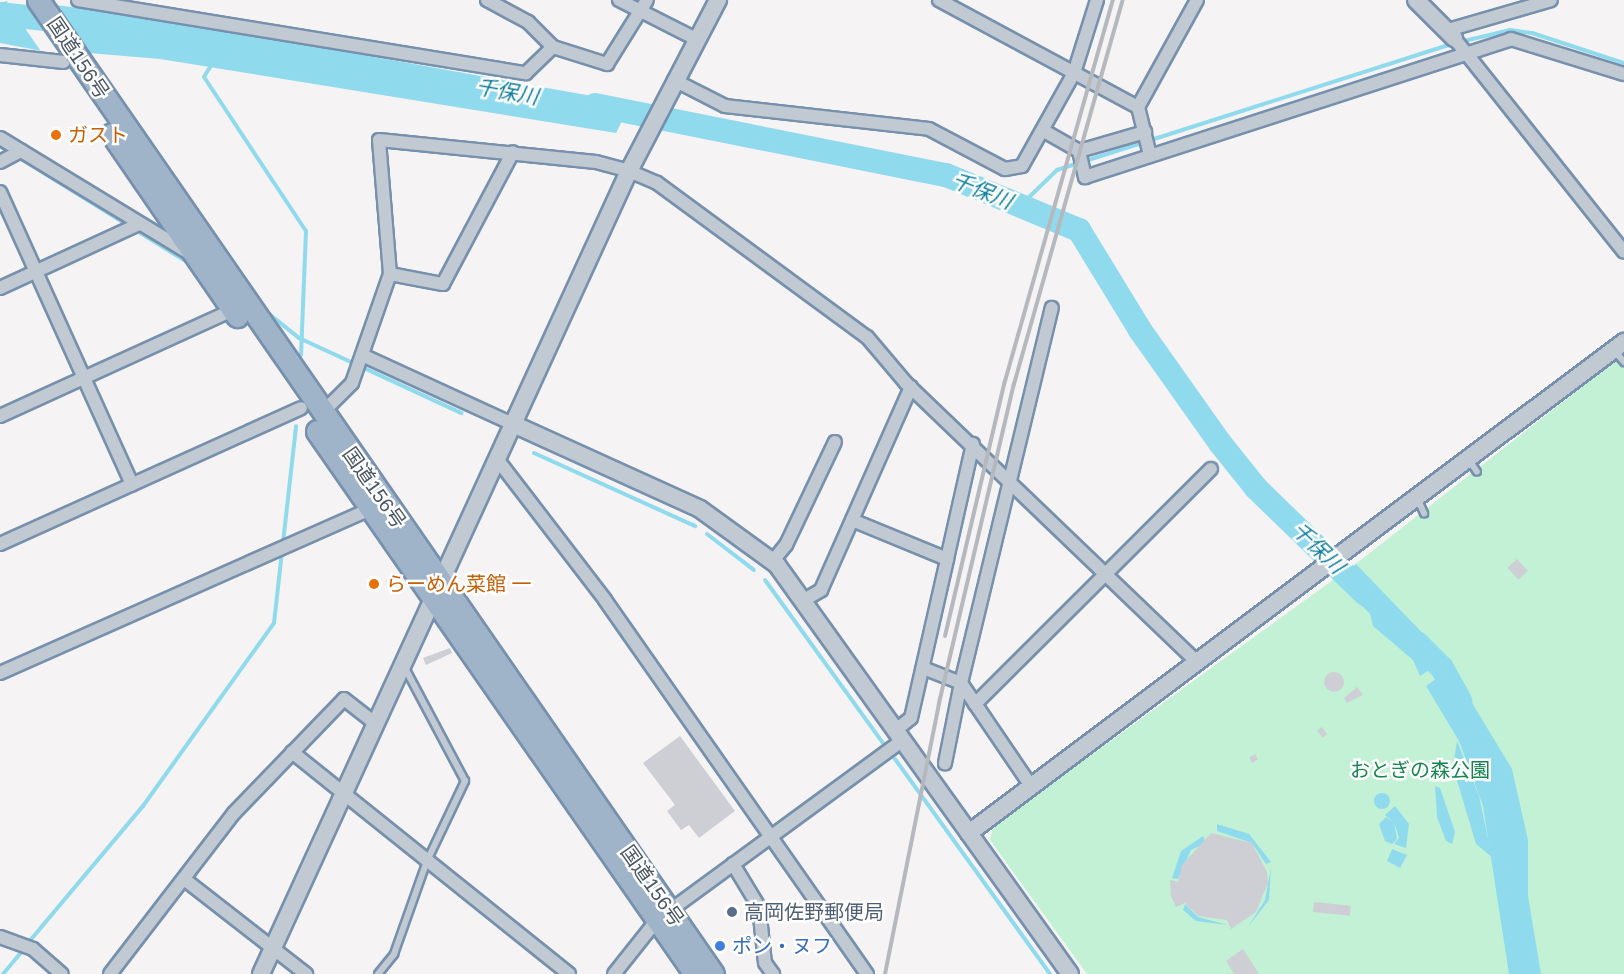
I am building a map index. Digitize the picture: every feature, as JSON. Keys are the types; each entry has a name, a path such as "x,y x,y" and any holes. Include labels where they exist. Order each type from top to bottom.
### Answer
{"highway":[{"name":"国道156号","path":"32,0 193,255 370,509 435,591"},
{"name":"国道156号","path":"67,58 321,414 435,591 663,915 713,974"},
{"name":"国道156号","path":"663,915 695,974"}],"street":[{"path":"78,0 526,73 553,47"},
{"path":"487,0 528,22 553,47 607,64 644,6"},
{"path":"619,0 644,6 696,39"},
{"path":"261,974 344,794 402,660 629,171 674,80 718,0"},
{"path":"939,0 1137,107 1150,155"},
{"path":"674,80 725,106 929,129 1005,169 1022,166 1044,131 1074,73 1097,0"},
{"path":"1137,107 1197,0"},
{"path":"1416,0 1457,42 1624,252"},
{"path":"1044,131 1078,151 1085,177 1457,42 1551,0"},
{"path":"1457,42 1511,39 1531,42 1624,74"},
{"path":"0,55 67,58"},
{"path":"1078,151 1145,132"},
{"path":"0,138 137,225 193,255"},
{"path":"321,414 352,383 390,274 379,140 513,152 629,171 657,183 867,337 911,387 973,444 1104,575 1197,662"},
{"path":"0,162 21,151"},
{"path":"390,274 443,284 513,152"},
{"path":"0,192 132,484"},
{"path":"0,288 137,225"},
{"path":"945,763 961,683 1052,308"},
{"path":"0,416 233,310"},
{"path":"969,833 1417,498 1473,466 1621,351"},
{"path":"362,355 700,509 772,562 804,600 1070,974"},
{"path":"804,600 821,590 911,387"},
{"path":"0,544 301,408"},
{"path":"772,562 786,545 835,442"},
{"path":"614,974 663,915 769,839 900,735 911,718 973,444"},
{"path":"497,459 605,600 809,901 867,974"},
{"path":"975,704 1210,469"},
{"path":"0,673 370,509"},
{"path":"852,520 946,559"},
{"path":"923,668 961,683 1031,786"},
{"path":"110,974 184,879 292,752 344,699 375,723"},
{"path":"292,752 569,974"},
{"path":"733,864 759,907 764,934 765,963 773,974"},
{"path":"184,879 306,974"},
{"path":"0,937 33,949 62,974"}],"lane":[{"path":"1417,498 1424,513"},
{"path":"378,974 394,954 427,861 465,781 402,660"}],"green space":[{"name":"おとぎの森公園","path":"1624,354 1624,974 1087,974 990,840 993,826 1362,559"}],"water":[{"path":"7,1 42,51 0,43 0,3"},
{"path":"56,5 164,19 631,103 616,133 160,59 89,53"},
{"path":"1356,564 1434,645 1444,660 1420,676 1413,660 1373,626 1370,614 1335,579"},
{"path":"1451,668 1512,769 1528,840 1528,896 1541,974 1509,974 1483,806 1459,741 1426,686"},
{"path":"1457,741 1479,796 1492,857 1476,844 1453,767"},
{"path":"1435,786 1440,788 1455,832 1452,844 1446,841 1437,817"},
{"path":"1382,793 1388,795 1390,801 1388,807 1382,809 1376,807 1374,801 1376,795"},
{"path":"1395,806 1409,824 1406,848 1394,844 1399,838 1394,822 1385,815"},
{"path":"1386,817 1394,822 1397,839 1392,844 1385,841 1379,824"},
{"path":"1217,824 1249,834 1271,862 1266,864 1252,843 1217,831"},
{"path":"1203,836 1206,843 1191,850 1178,879 1172,878 1181,851"},
{"path":"1392,849 1407,855 1400,868 1387,861"},
{"path":"1271,867 1269,900 1248,927 1265,900"},
{"path":"1185,904 1198,917 1228,925 1196,921 1183,910"}],"pier":[{"path":"10,0 44,49 41,51 7,2"}],"building":[{"path":"1517,559 1528,571 1518,580 1507,568"},
{"path":"469,600 485,624 479,628 463,604"},
{"path":"450,648 452,653 426,665 423,658"},
{"path":"1334,672 1341,675 1344,682 1341,689 1334,692 1327,689 1324,682 1327,675"},
{"path":"1357,687 1363,695 1347,703 1344,698"},
{"path":"1322,727 1327,734 1322,738 1317,731"},
{"path":"680,736 735,811 699,838 689,825 681,830 667,811 675,805 643,763"},
{"path":"1255,754 1258,759 1252,763 1249,758"},
{"path":"1211,833 1252,843 1267,872 1268,883 1256,912 1231,929 1227,920 1198,916 1185,903 1176,907 1171,896 1170,880 1178,882 1182,865"},
{"path":"1314,902 1351,906 1350,916 1313,912"},
{"path":"1243,949 1259,974 1234,974 1226,961"}],"waterway":[{"name":"千保川","path":"0,14 69,22"},
{"path":"1460,42 1510,30 1532,33 1624,63"},
{"path":"1022,204 1057,170 1453,44"},
{"path":"212,64 204,77 306,231 301,355"},
{"name":"千保川","path":"595,105 946,175 1079,230 1140,330 1220,443 1256,488 1365,594"},
{"path":"0,146 190,264"},
{"path":"263,309 299,338 461,413"},
{"path":"28,943 143,806 274,623 296,426"},
{"path":"534,453 695,526"},
{"path":"707,534 754,570"},
{"path":"765,580 883,743"},
{"name":"千保川","path":"1417,643 1442,668 1460,701"},
{"path":"895,759 1050,974"},
{"path":"3,974 24,949"}],"railway":[{"path":"945,636 1005,381 1113,0"},
{"path":"885,974 939,703 1014,384 1123,0"}],"place":[{"name":"ガスト","path":"56,135"},
{"name":"らーめん菜館 一","path":"374,584"},
{"name":"高岡佐野郵便局","path":"732,912"},
{"name":"ポン・ヌフ","path":"720,946"}]}
